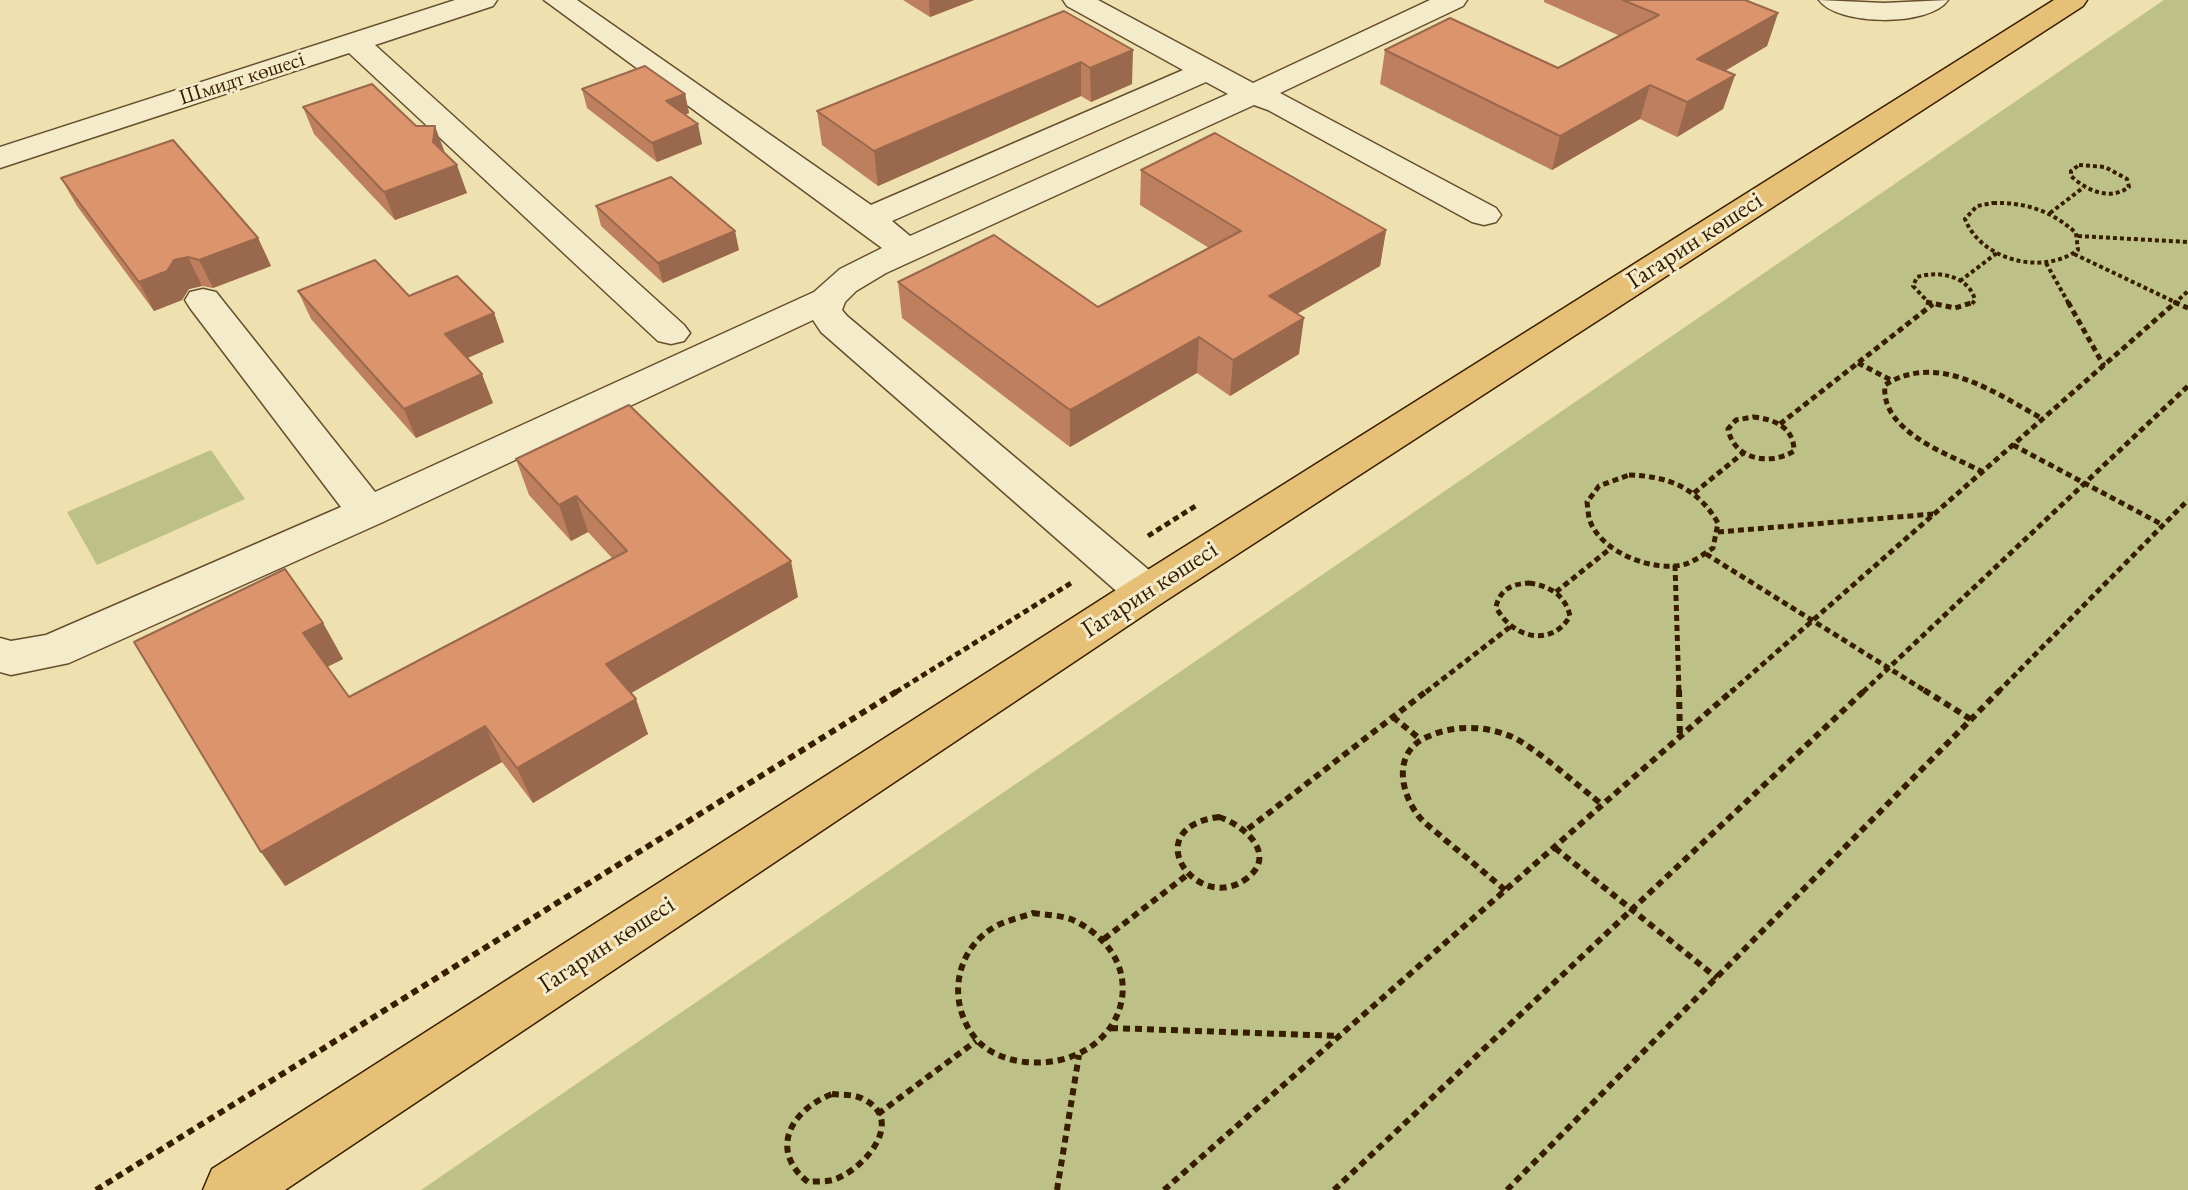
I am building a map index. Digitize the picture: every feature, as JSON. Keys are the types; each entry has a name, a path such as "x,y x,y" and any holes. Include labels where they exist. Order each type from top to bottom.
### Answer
{"main road":[{"name":"Гагарин көшесі","path":"233,1190 1146,592 2073,0"}],"street":[{"name":"Шмидт көшесі","path":"0,158 483,0"},
{"path":"558,0 868,219 906,250"},
{"path":"1077,0 1252,95 1279,103 1484,215"},
{"path":"1146,592 834,324 824,310 827,300 838,285 906,250 1252,95 1453,0"},
{"path":"1833,0 1850,7 1887,12 1920,8 1934,0"},
{"path":"354,42 671,333"},
{"path":"868,219 1206,71"},
{"path":"203,300 368,512"},
{"path":"0,655 11,658 53,651 368,512 827,300"}],"path":[{"path":"2050,213 2084,187 2117,193 2125,191 2130,184 2111,168 2083,164 2070,173 2084,187"},
{"path":"2003,202 2050,213 2064,222 2077,236 2080,245 2074,254 2061,261 2046,263 2019,260 1997,253 1968,231 1965,219 1971,210 1984,204 2003,202"},
{"path":"2077,236 2188,242"},
{"path":"1960,281 1997,253"},
{"path":"2074,254 2188,308"},
{"path":"2046,263 2104,366"},
{"path":"1937,274 1960,281 1974,293 1975,300 1971,305 1957,309 1933,304 1915,292 1913,286 1917,277 1937,274"},
{"path":"1164,1190 2188,291"},
{"path":"1780,424 1933,304"},
{"path":"1858,363 1891,380"},
{"path":"1983,472 1896,421 1882,398 1885,385 1916,371 1952,374 2043,419"},
{"path":"1334,1190 2188,386"},
{"path":"1759,417 1780,424 1794,438 1795,447 1791,454 1770,460 1744,453 1728,437 1728,429 1740,418 1759,417"},
{"path":"2013,445 2163,525"},
{"path":"1694,493 1744,453"},
{"path":"1642,475 1668,480 1694,493 1714,514 1718,532 1713,548 1687,563 1648,563 1611,548 1594,532 1585,514 1587,498 1599,484 1618,477 1642,475"},
{"path":"1507,1190 2188,500"},
{"path":"96,1190 1203,502"},
{"path":"1718,532 1934,514"},
{"path":"1556,592 1611,548"},
{"path":"1706,554 1972,720"},
{"path":"1675,565 1680,737"},
{"path":"1529,583 1556,592 1570,611 1569,621 1551,635 1537,636 1510,627 1500,618 1496,607 1497,597 1504,589 1529,583"},
{"path":"1248,829 1510,627"},
{"path":"1393,717 1420,739"},
{"path":"1505,890 1418,816 1410,804 1403,769 1412,748 1420,739 1457,726 1500,731 1513,737 1603,805"},
{"path":"1219,817 1248,829 1257,841 1259,854 1256,867 1247,879 1216,887 1200,883 1187,875 1179,862 1176,848 1180,836 1189,825 1219,817"},
{"path":"1555,848 1717,978"},
{"path":"1104,939 1187,875"},
{"path":"1049,913 1080,921 1104,939 1120,964 1123,978 1121,1008 1110,1028 1093,1046 1063,1062 1029,1064 997,1056 976,1041 958,1009 956,979 967,951 989,929 1018,916 1049,913"},
{"path":"1110,1028 1340,1036"},
{"path":"878,1114 976,1041"},
{"path":"1057,1190 1079,1055"},
{"path":"857,1179 838,1186 818,1188 796,1172 788,1156 787,1139 800,1113 823,1096 842,1094 866,1101 878,1114 883,1140 872,1167"}],"green space":[{"path":"2164,0 2188,0 2188,1190 421,1190"},
{"path":"211,450 245,499 97,565 67,512"}],"building":[{"path":"1623,0 1745,0 1778,13 1697,59 1735,75 1687,102 1650,85 1560,136 1385,50 1450,18 1558,68 1659,15"},
{"path":"1064,11 1133,50 1090,68 1081,62 874,151 817,111"},
{"path":"645,66 685,94 666,101 698,124 652,143 582,89"},
{"path":"372,84 416,126 435,126 433,142 457,165 384,192 303,107"},
{"path":"1215,133 1386,230 1269,296 1304,318 1233,360 1199,337 1070,410 898,282 994,235 1098,307 1241,231 1141,170"},
{"path":"173,140 258,238 199,260 188,257 174,260 167,271 139,282 61,178"},
{"path":"671,177 735,231 658,263 596,206"},
{"path":"375,260 409,296 457,276 494,313 445,334 482,374 404,409 298,291"},
{"path":"629,405 791,561 606,664 636,699 517,768 485,726 261,852 134,642 285,569 323,623 303,633 349,697 627,551 576,496 559,505 516,459"}]}
